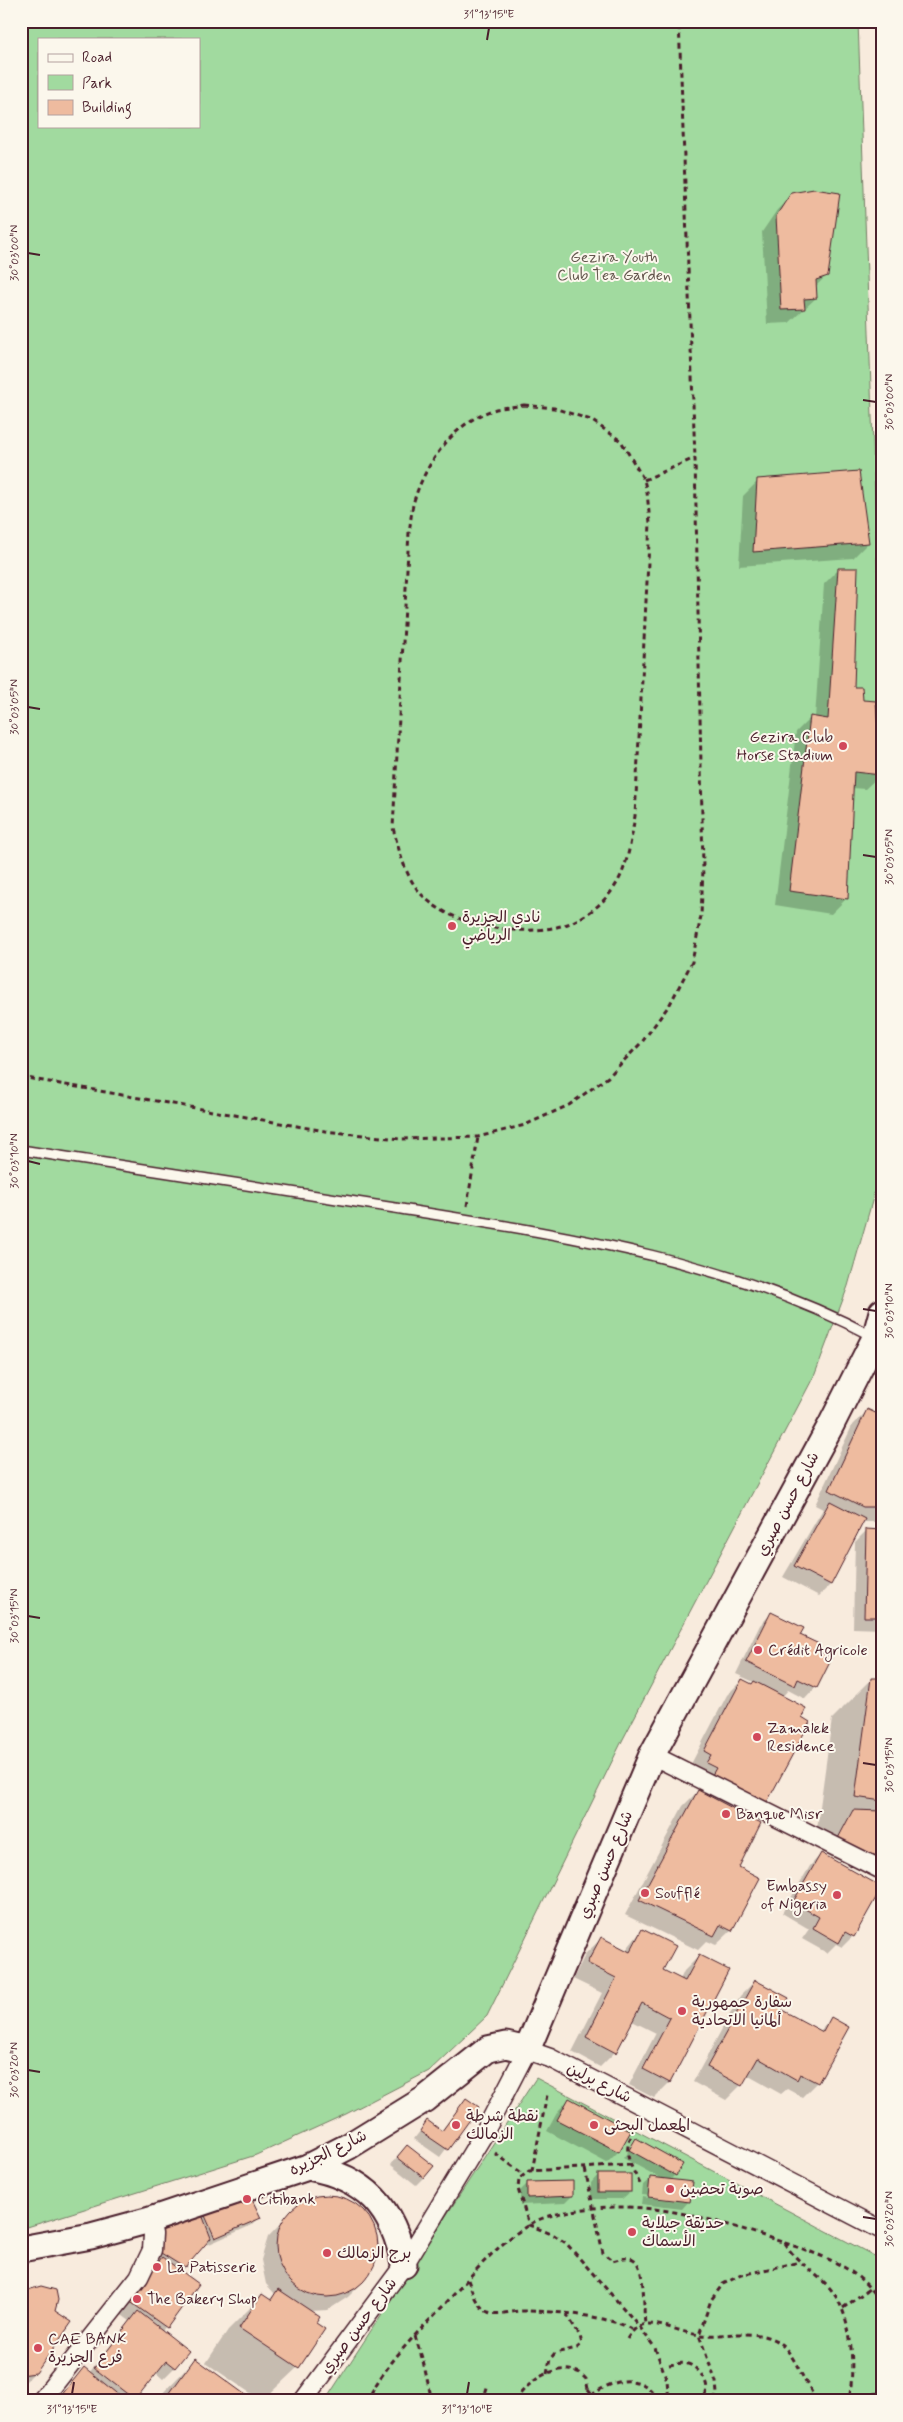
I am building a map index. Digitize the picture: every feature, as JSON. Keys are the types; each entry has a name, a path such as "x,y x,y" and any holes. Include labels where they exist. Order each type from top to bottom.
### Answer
{"street":[{"name":"شارع حسن صبري","path":"303,2401 404,2265 448,2189 483,2135 527,2050 652,1755 826,1434 875,1338 882,1312"},
{"path":"652,1755 882,1870"},
{"name":"شارع الجزيره","path":"21,2249 91,2236 150,2220 308,2166 361,2139 425,2099 488,2049 506,2045 527,2050"},
{"name":"شارع برلين","path":"527,2050 550,2058 882,2230"},
{"path":"308,2166 329,2171 349,2179 366,2191 381,2206 393,2224 400,2244 404,2265"},
{"path":"41,2401 139,2277 152,2250 153,2234 150,2220"}],"lane":[{"path":"21,1150 465,1219 622,1249 702,1269 740,1281 846,1322 875,1338"}],"path":[{"path":"21,1077 325,1130 400,1139 478,1137 525,1125 569,1105 608,1077 642,1042 670,1004 692,962 701,916 703,868 695,458 679,21"},
{"path":"524,405 554,408 591,420 621,441 644,480 650,523 635,816 628,853 614,888 591,912 562,926 525,931 488,927 449,915 424,897 404,870 393,828 409,532 414,501 425,477 446,443 465,424 493,410 524,405"},
{"path":"644,480 695,458"},
{"path":"465,1219 478,1137"},
{"path":"532,2171 547,2095"},
{"path":"631,2137 627,2151 641,2186"},
{"path":"496,2153 523,2174"},
{"path":"529,2225 518,2189 518,2184 523,2174 532,2171 631,2165"},
{"path":"584,2169 604,2256 613,2261 624,2258 632,2259 641,2268 645,2324"},
{"path":"367,2401 384,2373 414,2336 499,2246 529,2225 551,2216 594,2208 661,2208 735,2226 847,2268 859,2277 882,2307"},
{"path":"529,2225 554,2235 566,2243 639,2326 655,2348 666,2380 669,2401"},
{"path":"784,2243 800,2262 827,2286 843,2308 847,2319 850,2341 849,2401"},
{"path":"714,2401 717,2394 716,2382 700,2335 711,2300 724,2284 741,2275 800,2262"},
{"path":"468,2279 478,2304 488,2312 500,2314 533,2311 605,2319 620,2323 632,2330"},
{"path":"843,2308 869,2290"},
{"path":"547,2374 550,2360 555,2353 577,2348 582,2344 580,2336 567,2315"},
{"path":"627,2339 632,2330 645,2324 700,2335 754,2335 776,2341 791,2355 820,2401"},
{"path":"414,2336 423,2361 432,2401"},
{"path":"669,2365 685,2364 694,2367 701,2374 707,2387 706,2394 701,2399 679,2401"},
{"path":"515,2401 531,2381 547,2374 562,2371 578,2372 584,2376 588,2389 598,2401"},
{"path":"584,2401 604,2386 620,2381 641,2383 654,2391 659,2401"},
{"path":"483,2401 488,2384"},
{"path":"830,2401 850,2396 882,2393"}],"green space":[{"name":"نادي الجزيرة الرياضي","path":"21,21 858,21 882,698 882,1154 873,1198 848,1286 815,1374 623,1739 487,2016 429,2071 346,2114 256,2155 21,2229"},
{"name":"حديقة جيلاية الأسماك","path":"536,2078 882,2260 882,2401 325,2401"}],"building":[{"path":"814,189 840,193 828,276 816,280 817,298 804,299 805,309 781,310 776,216 791,193"},
{"path":"859,471 869,543 753,552 757,479"},
{"name":"Gezira Club Horse Stadium","path":"838,568 858,568 854,687 862,687 863,700 876,701 881,775 854,772 848,899 789,891 810,716 828,719"},
{"path":"867,1409 882,1416 882,1507 863,1507 829,1490"},
{"path":"830,1501 865,1519 831,1585 794,1566"},
{"path":"866,1529 882,1530 882,1617 864,1617"},
{"path":"771,1612 804,1628 800,1635 819,1644 816,1650 832,1658 817,1688 798,1679 795,1686 746,1662"},
{"path":"871,1678 882,1678 882,1801 855,1797"},
{"name":"Zamalek Residence","path":"742,1679 752,1684 754,1681 806,1708 802,1717 810,1722 766,1804 712,1775 716,1768 706,1763 711,1755 704,1751"},
{"path":"698,1790 761,1823 739,1867 760,1878 732,1931 720,1925 714,1936 639,1900"},
{"path":"853,1810 882,1811 882,1865 836,1842"},
{"name":"Embassy of Nigeria","path":"821,1853 882,1887 854,1937 845,1932 839,1943 813,1928 819,1917 793,1902"},
{"name":"سفارة جمهورية ألمانيا الاتحادية","path":"642,1929 676,1946 663,1970 685,1981 699,1955 729,1970 670,2083 643,2069 670,2018 642,2003 616,2053 586,2037 616,1978 587,1963 601,1937 630,1952"},
{"path":"755,1980 789,1998 782,2010 823,2032 831,2017 849,2027 818,2083 800,2074 797,2080 758,2058 742,2086 707,2067"},
{"name":"نقطة شرطة الزمالك","path":"466,2098 479,2107 448,2150 420,2131 427,2120 442,2131"},
{"name":"المعمل البحثى","path":"569,2098 631,2131 619,2152 557,2120"},
{"name":"صوبة تحضين","path":"636,2138 683,2164 676,2176 629,2150"},
{"path":"407,2145 434,2166 424,2178 397,2157"},
{"path":"598,2174 631,2174 631,2192 598,2192"},
{"name":"صوبة تحضين","path":"650,2177 693,2182 690,2202 648,2197"},
{"path":"573,2181 573,2196 527,2198 527,2182"},
{"path":"247,2189 261,2218 215,2238 202,2209"},
{"name":"برج الزمالك","path":"327,2195 346,2199 363,2210 374,2227 378,2246 374,2265 363,2282 346,2293 327,2297 308,2293 291,2282 280,2265 276,2246 280,2227 291,2210 308,2199"},
{"path":"201,2212 211,2238 185,2268 161,2253 155,2222"},
{"path":"162,2257 199,2284 167,2328 129,2301"},
{"name":"CAE BANK فرع الجزيرة","path":"41,2286 56,2290 58,2300 55,2311 72,2322 36,2373 21,2375 21,2292"},
{"path":"278,2289 320,2317 316,2323 325,2329 299,2368 239,2328 262,2294 271,2300"},
{"path":"138,2311 189,2351 175,2368 166,2361 135,2400 94,2368"},
{"path":"195,2358 254,2401 164,2401"},
{"path":"84,2367 126,2401 57,2401"}],"place":[{"name":"Gezira Club Horse Stadium","path":"843,746"},
{"name":"نادي الجزيرة الرياضي","path":"452,926"},
{"name":"Crédit Agricole","path":"758,1650"},
{"name":"Zamalek Residence","path":"757,1737"},
{"name":"Banque Misr","path":"726,1814"},
{"name":"Soufflé","path":"645,1893"},
{"name":"Embassy of Nigeria","path":"837,1895"},
{"name":"سفارة جمهورية ألمانيا الاتحادية","path":"682,2011"},
{"name":"نقطة شرطة الزمالك","path":"456,2125"},
{"name":"المعمل البحثى","path":"594,2125"},
{"name":"صوبة تحضين","path":"670,2189"},
{"name":"Citibank","path":"247,2199"},
{"name":"حديقة جيلاية الأسماك","path":"632,2232"},
{"name":"برج الزمالك","path":"327,2253"},
{"name":"La Patisserie","path":"157,2267"},
{"name":"The Bakery Shop","path":"137,2299"},
{"name":"CAE BANK فرع الجزيرة","path":"38,2348"}],"park label":[{"name":"Gezira Youth Club Tea Garden","path":"614,266"}]}
